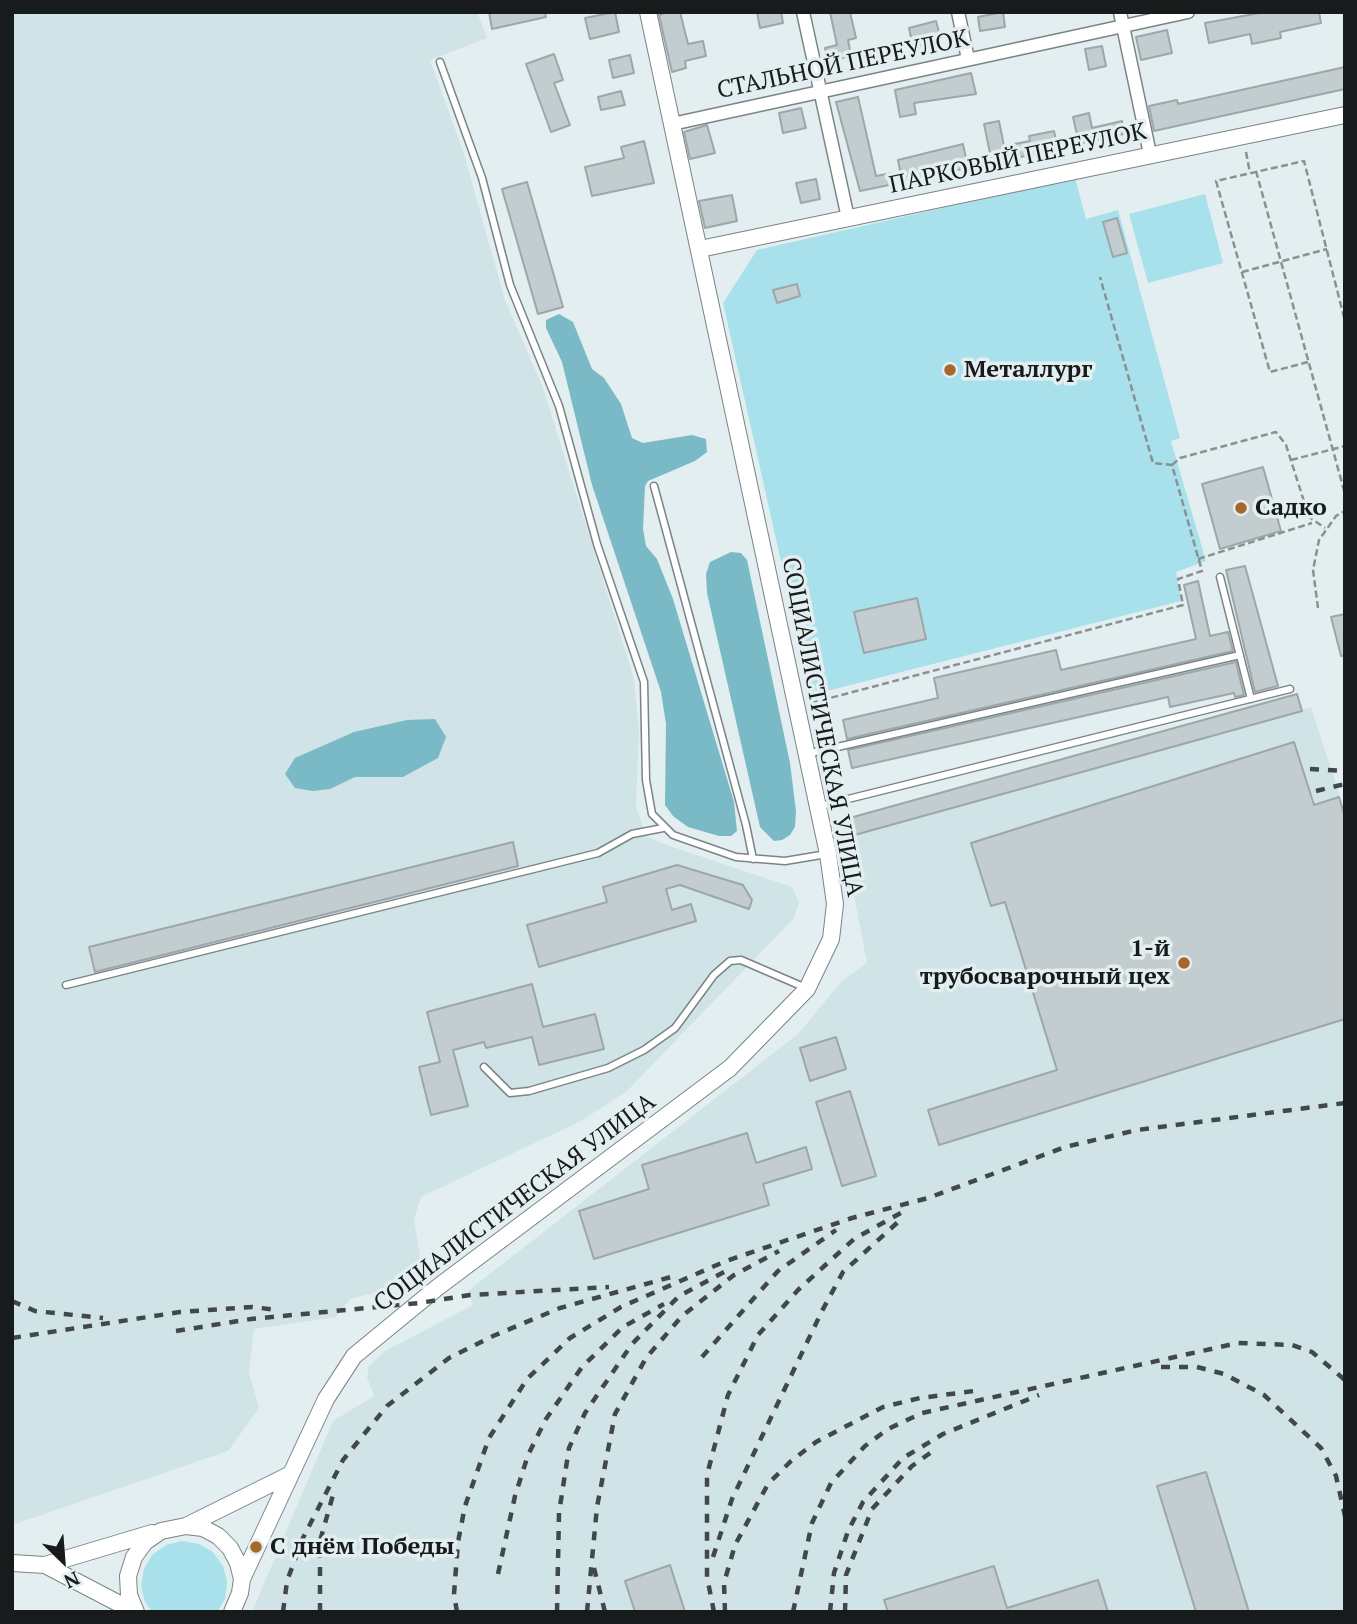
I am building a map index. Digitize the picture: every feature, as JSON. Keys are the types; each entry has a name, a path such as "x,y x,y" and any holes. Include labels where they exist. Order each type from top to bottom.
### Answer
{"street":[{"name":"СОЦИАЛИСТИЧЕСКАЯ УЛИЦА","path":"234,1610 242,1579 289,1475 326,1399 354,1356 438,1287 730,1068 807,989 825,954 834,922 828,854 798,707 648,12"},
{"path":"803,12 848,218"},
{"path":"958,12 968,59"},
{"path":"1121,12 1150,154"},
{"name":"СТАЛЬНОЙ ПЕРЕУЛОК","path":"672,124 1188,12"},
{"name":"ПАРКОВЫЙ ПЕРЕУЛОК","path":"701,249 1345,115"},
{"path":"12,1563 45,1565 186,1526 289,1475"},
{"path":"186,1526 203,1528 218,1536 230,1548 242,1579"},
{"path":"136,1612 129,1595 128,1576 134,1557 145,1542 161,1531"},
{"path":"45,1565 136,1612"}],"lane":[{"path":"440,62 482,178 510,285 559,406 597,544 633,643 644,682 649,805 656,821 688,842 752,859 785,861 828,854"},
{"path":"654,485 746,825 752,859"},
{"path":"1220,577 1251,699"},
{"path":"811,753 1240,655"},
{"path":"818,807 1290,689"},
{"path":"66,985 598,853 632,834 663,828"},
{"path":"484,1066 510,1093 529,1091 608,1068 644,1050 675,1028 714,975 730,961 741,960 807,989"}],"path":[{"path":"1243,135 1250,173"},
{"path":"1308,362 1270,372 1216,181 1304,161 1345,321"},
{"path":"1256,171 1345,494"},
{"path":"1242,272 1326,249"},
{"path":"1100,277 1153,463 1172,465 1180,458 1276,432 1286,445 1313,523"},
{"path":"1290,461 1345,446"},
{"path":"798,707 1183,605 1178,579 1202,571 1172,465"},
{"path":"1318,608 1313,570 1319,540 1325,528 1345,511"},
{"path":"1198,559 1313,523 1325,528"}],"shaded area":[{"path":"12,12 477,12 487,38 430,60 463,151 505,300 543,388 634,679 639,730 636,807 642,824 648,837 664,844 792,887 799,902 794,918 627,1091 581,1121 421,1197 414,1219 424,1281 350,1299 336,1317 254,1329 249,1373 259,1408 228,1451 12,1525"},
{"name":"Металлург","path":"1075,178 1086,219 1118,210 1180,438 1171,441 1206,561 1176,572 1181,601 811,695 723,303 757,250"},
{"path":"1205,194 1223,263 1148,283 1129,214"},
{"path":"559,314 573,322 592,369 604,378 621,404 632,438 643,443 692,435 706,439 707,452 695,461 648,481 645,486 643,529 646,546 657,559 673,599 734,802 737,831 731,836 719,836 688,827 673,816 665,805 666,724 661,692 592,485 562,362 546,328 546,320"},
{"path":"731,552 741,553 747,560 790,763 796,811 795,827 790,835 782,840 774,841 760,827 707,593 706,574 710,562"},
{"path":"1311,707 1345,812 1345,1612 252,1612 333,1421 374,1396 367,1377 369,1366 385,1351 473,1305 468,1291 798,1034 842,981 867,963 843,838"},
{"path":"435,719 446,737 438,758 403,777 355,777 330,789 313,791 295,788 285,774 295,758 354,732 407,720"},
{"path":"182,1541 199,1544 213,1552 223,1566 227,1582 225,1599 217,1612 152,1612 145,1602 141,1586 144,1569 152,1555 166,1545"}],"building":[{"path":"489,12 545,12 546,17 492,29"},
{"path":"615,12 619,32 590,39 585,18"},
{"path":"680,12 688,44 703,41 706,56 685,61 686,68 672,72 659,15"},
{"path":"757,12 781,12 783,23 760,28"},
{"path":"830,12 850,12 856,38 848,40 851,56 828,61 825,48 837,45"},
{"path":"1003,12 1005,27 980,31 978,17"},
{"path":"1265,12 1319,12 1321,23 1280,32 1281,38 1252,44 1250,34 1209,43 1205,23"},
{"path":"936,21 941,40 913,47 909,28"},
{"path":"1167,30 1172,53 1141,60 1136,37"},
{"path":"1102,46 1106,66 1089,70 1085,49"},
{"path":"554,54 563,80 554,83 570,125 551,132 526,64"},
{"path":"630,55 634,73 613,78 609,60"},
{"path":"1345,67 1345,89 1154,131 1149,106 1177,100 1178,104"},
{"path":"971,73 976,94 914,103 916,114 900,117 895,90"},
{"path":"621,91 625,105 601,110 598,97"},
{"path":"858,97 876,176 892,173 894,184 860,191 836,102"},
{"path":"801,108 806,128 783,133 779,113"},
{"path":"1089,113 1092,128 1122,121 1124,134 1079,144 1073,117"},
{"path":"999,121 1004,146 1030,141 1029,136 1054,131 1058,149 992,163 984,124"},
{"path":"707,125 715,153 690,159 684,132"},
{"path":"644,141 654,183 592,196 585,167 624,158 621,147"},
{"path":"963,144 968,168 902,181 898,160"},
{"path":"816,179 820,199 801,203 796,183"},
{"path":"527,182 563,307 538,314 502,189"},
{"path":"732,195 737,221 705,228 699,201"},
{"path":"1117,218 1127,253 1113,257 1103,222"},
{"path":"797,284 800,296 777,303 773,290"},
{"name":"Садко","path":"1263,467 1281,531 1220,549 1202,484"},
{"path":"1245,566 1278,686 1255,692 1226,570"},
{"path":"1198,581 1210,636 1228,632 1233,651 847,739 843,720 938,698 934,678 1056,650 1061,670 1196,639 1184,585"},
{"path":"917,598 926,639 864,653 854,612"},
{"path":"1345,614 1345,656 1341,656 1331,617"},
{"path":"1236,662 1244,695 1235,697 1234,693 1170,707 1168,697 852,768 848,750"},
{"path":"1297,694 1302,711 851,836 846,819"},
{"name":"1-й трубосварочный цех","path":"1294,742 1314,805 1339,797 1345,817 1345,1019 939,1145 928,1110 1057,1070 1005,902 991,906 971,843"},
{"path":"513,842 518,866 95,972 89,947"},
{"path":"677,865 743,885 752,900 749,909 680,885 666,889 672,910 691,904 696,921 539,967 527,925 607,902 603,887"},
{"path":"532,984 543,1027 595,1014 604,1049 539,1065 532,1037 486,1048 484,1042 453,1050 468,1106 431,1115 419,1067 440,1062 427,1012"},
{"path":"836,1037 846,1069 810,1081 800,1048"},
{"path":"850,1091 876,1176 842,1186 816,1102"},
{"path":"747,1133 756,1163 806,1147 812,1169 763,1184 769,1205 594,1259 579,1211 649,1189 642,1165"},
{"path":"1206,1472 1249,1612 1196,1612 1157,1486"},
{"path":"670,1565 685,1612 635,1612 625,1581"},
{"path":"994,1566 1007,1608 1098,1580 1108,1612 888,1612 884,1600"}],"railway":[{"path":"1310,769 1345,771"},
{"path":"1316,791 1345,784"},
{"path":"457,1612 454,1594 458,1542 465,1506 489,1438 527,1379 570,1338 621,1307 726,1261 852,1218 928,1198 1065,1147 1137,1130 1345,1103"},
{"path":"714,1612 707,1577 707,1475 728,1395 758,1335 798,1290 854,1239 906,1210"},
{"path":"713,1557 732,1499 843,1272 898,1222"},
{"path":"702,1357 778,1271 836,1230"},
{"path":"587,1612 597,1507 615,1414 646,1358 682,1316 734,1275 779,1251"},
{"path":"557,1612 559,1513 569,1448 585,1413 632,1344 679,1296 726,1271"},
{"path":"283,1612 287,1581 303,1538 343,1460 387,1406 449,1358 493,1336 560,1308 671,1277"},
{"path":"176,1331 251,1319 419,1303 470,1295 609,1287"},
{"path":"12,1301 35,1311 103,1318"},
{"path":"498,1574 515,1496 528,1455 546,1419 582,1367 623,1327 664,1304"},
{"path":"12,1338 180,1312 252,1307 278,1310"},
{"path":"793,1612 812,1523 831,1483 865,1446 888,1429 922,1413 1238,1343 1292,1345 1312,1352 1345,1380"},
{"path":"1161,1367 1197,1367 1224,1374 1264,1395 1321,1448 1336,1476 1345,1516"},
{"path":"725,1612 724,1583 735,1545 768,1484 790,1462 816,1442 883,1407 920,1398 974,1391"},
{"path":"830,1612 834,1573 848,1531 863,1502 903,1458 943,1434 1039,1395"},
{"path":"845,1612 846,1575 872,1509 912,1466 937,1448"},
{"path":"320,1612 320,1541 333,1495"},
{"path":"594,1568 605,1612"}],"place":[{"name":"Металлург","path":"950,370"},
{"name":"Садко","path":"1241,508"},
{"name":"1-й трубосварочный цех","path":"1184,963"},
{"name":"С днём Победы","path":"256,1547"}]}
